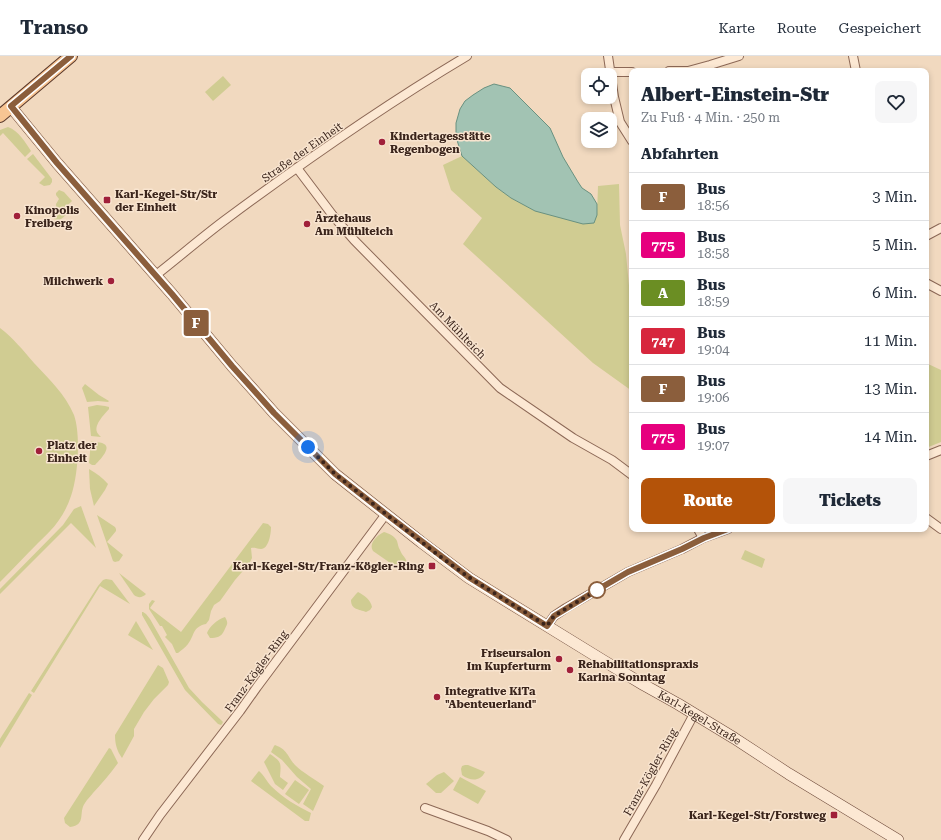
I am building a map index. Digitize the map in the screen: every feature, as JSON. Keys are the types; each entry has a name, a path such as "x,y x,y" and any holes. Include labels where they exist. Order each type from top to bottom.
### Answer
{"main road":[{"path":"0,116 71,56"}],"street":[{"name":"Straße der Einheit","path":"156,275 226,220 297,168 406,93 467,56"},
{"path":"608,56 610,68"},
{"path":"699,68 739,56"},
{"path":"853,56 855,68"},
{"path":"617,72 629,72"},
{"path":"616,104 620,122 629,136"},
{"name":"Karl-Kegel-Straße","path":"11,106 62,169 156,275 232,366 274,413 335,474 470,578 637,681 734,738 789,774 898,840"},
{"name":"Am Mühlteich","path":"297,168 354,240 500,388 573,438 612,460 629,473"},
{"path":"929,234 941,228"},
{"path":"929,285 941,291"},
{"path":"929,455 941,450"},
{"name":"Franz-Kögler-Ring","path":"143,840 156,820 240,711 386,514"},
{"path":"929,520 941,529"},
{"path":"700,532 704,538"},
{"path":"547,626 554,616 622,576 720,532"},
{"name":"Franz-Kögler-Ring","path":"624,840 656,785 694,714"},
{"path":"425,808 488,831 507,840"}],"shaded area":[{"path":"223,76 231,85 213,101 205,92"},
{"path":"494,84 510,88 550,128 563,157 578,182 582,188 591,194 597,204 597,215 594,223 583,224 535,211 511,198 496,187 462,156 456,137 456,123 460,109 465,101 473,95"},
{"path":"8,127 19,134 31,151 25,157 3,133 0,136 0,130"},
{"path":"33,154 52,179 50,185 44,186 39,183 45,177 27,159"},
{"path":"462,156 496,187 511,198 535,211 597,215 598,186 619,184 620,225 626,254 629,286 629,389 593,363 463,244 482,218 451,190 443,165"},
{"path":"59,190 64,192 72,201 66,209 67,214 61,219 56,220 54,217 56,204 59,199 56,193"},
{"name":"Platz der Einheit","path":"0,328 18,344 66,400 74,415 76,423 78,456 73,488 64,512 52,529 0,582"},
{"path":"929,364 941,370 941,442 929,447"},
{"path":"85,384 109,401 87,402 82,388"},
{"path":"97,405 109,407 100,419 96,429 101,437 91,436 88,407"},
{"path":"91,441 103,443 107,448 95,465 89,463"},
{"path":"89,469 108,484 94,506 90,489"},
{"path":"81,506 96,548 71,523 0,594 0,589 63,525 74,509"},
{"path":"97,515 116,529 107,542 123,555 119,561 113,561"},
{"path":"263,523 268,524 271,527 268,544 261,549 251,548 252,558 249,564 220,601 214,605 209,620 206,624 201,625 196,629 187,645 176,653 172,644 165,637 167,635 162,626 160,626 149,609 149,604 152,600 155,601 150,608 181,632"},
{"path":"384,532 396,539 399,549 407,562 404,567 396,567 373,551 373,542"},
{"path":"745,550 765,559 762,568 741,559"},
{"path":"119,573 146,594 140,597 134,595"},
{"path":"103,580 112,580 130,604 100,586 34,693 31,691 98,586"},
{"path":"358,592 369,600 372,607 370,610 366,612 352,606 351,600"},
{"path":"142,612 150,619 189,688 223,722 221,725 218,724 185,690 142,615"},
{"path":"225,617 227,624 222,635 215,638 210,638 207,633 210,628 217,621"},
{"path":"136,621 153,650 128,635"},
{"path":"158,665 163,668 169,682 168,685 144,712 134,729 134,736 122,758 115,741 115,735"},
{"path":"29,693 32,695 0,748 0,739"},
{"path":"275,745 285,751 298,768 324,786 313,811 303,804 311,789 297,777 282,760 271,752"},
{"path":"109,748 111,749 118,763 86,802 82,810 79,824 70,827 65,823 64,818"},
{"path":"270,754 279,761 280,777 288,783 283,790 275,784 264,762"},
{"path":"465,765 485,772 478,779 475,780 468,778 462,775 461,769 462,766"},
{"path":"259,771 271,786 280,794 295,805 311,813 309,821 305,821 251,781"},
{"path":"444,772 454,781 441,793 436,793 426,784 437,775"},
{"path":"460,777 486,791 478,804 453,790"},
{"path":"295,780 309,790 299,804 285,794"}],"bus line":[{"name":"F","path":"71,56 11,106 57,163 274,413 335,474 421,542 470,578 547,626 554,616 628,572 720,532"}],"place":[{"name":"Kindertagesstätte Regenbogen","path":"382,142"},
{"name":"Karl-Kegel-Str/Str der Einheit","path":"107,200"},
{"name":"Kinopolis Freiberg","path":"17,216"},
{"name":"Ärztehaus Am Mühlteich","path":"307,224"},
{"name":"Milchwerk","path":"111,281"},
{"name":"Platz der Einheit","path":"39,451"},
{"name":"Karl-Kegel-Str/Franz-Kögler-Ring","path":"432,566"},
{"name":"Friseursalon Im Kupferturm","path":"559,659"},
{"name":"Rehabilitationspraxis Karina Sonntag","path":"570,670"},
{"name":"Integrative KiTa \"Abenteuerland\"","path":"437,697"},
{"name":"Karl-Kegel-Str/Forstweg","path":"834,815"}],"route":[{"path":"308,447 335,474 438,555 484,588 547,626 554,616 597,590"}]}
